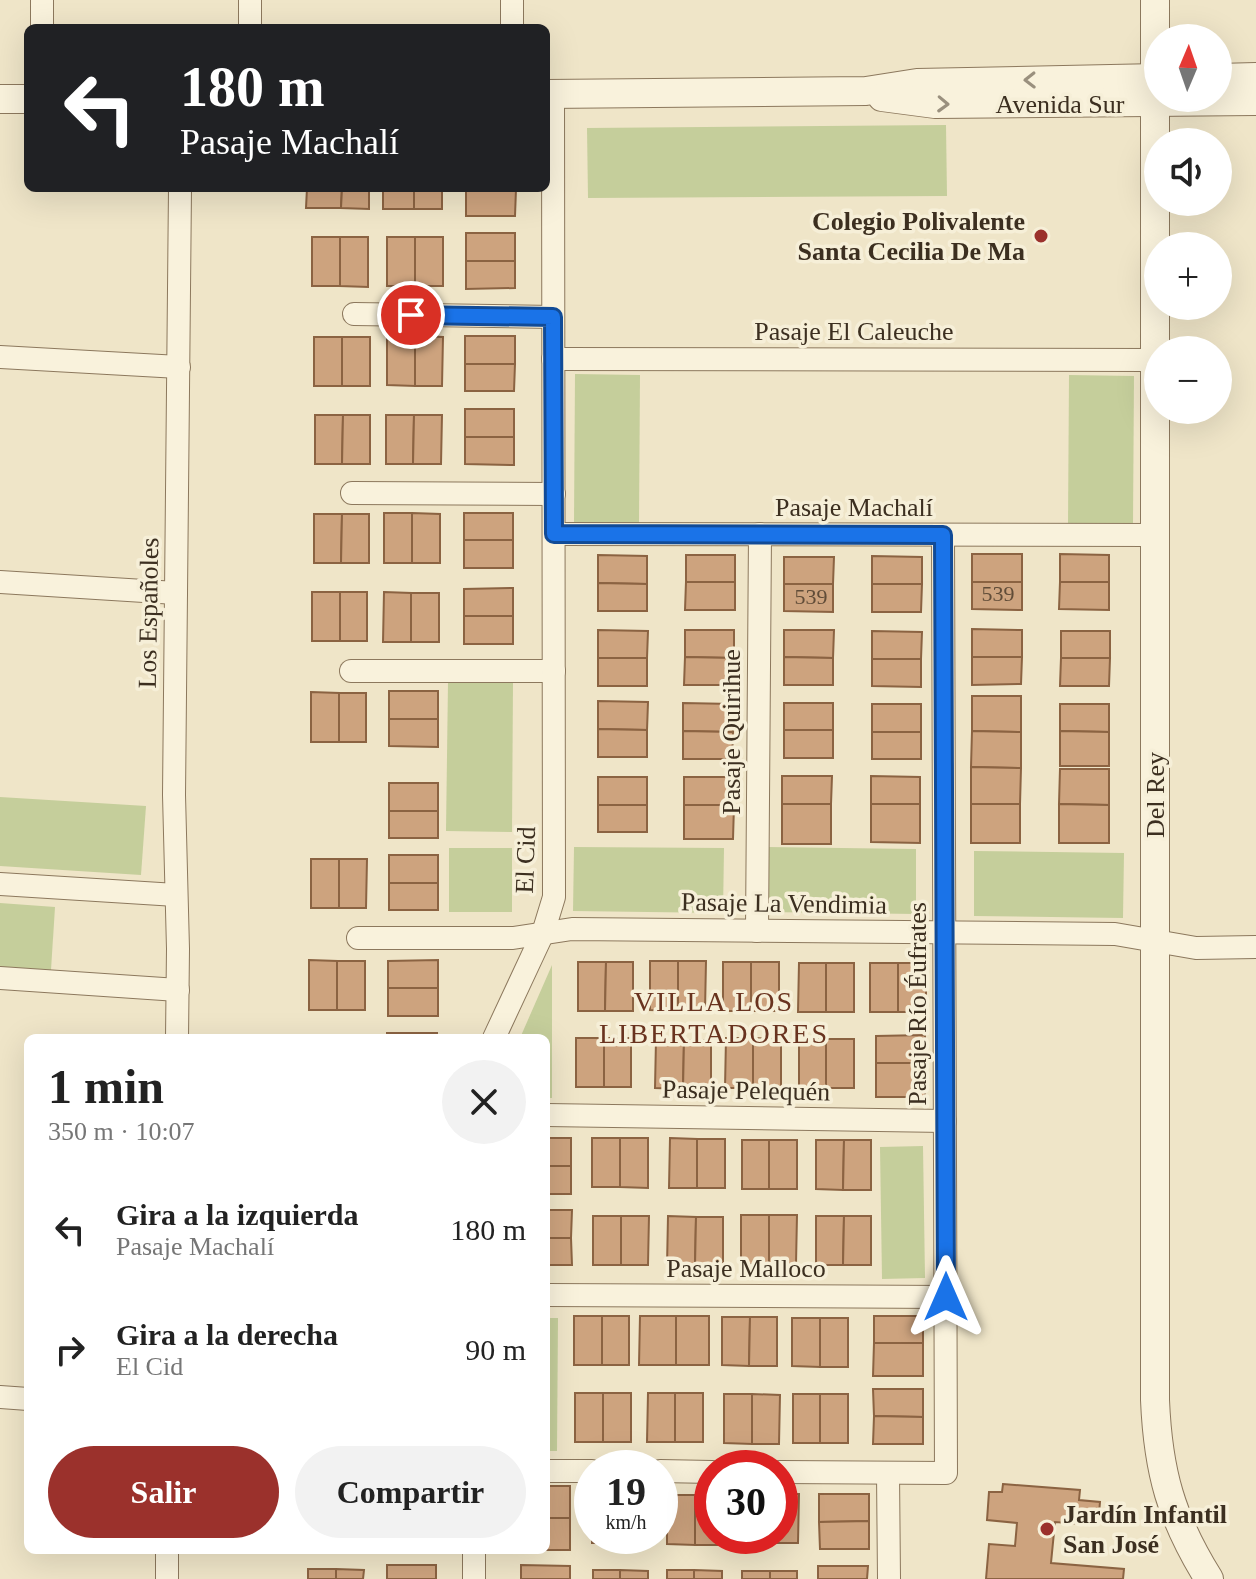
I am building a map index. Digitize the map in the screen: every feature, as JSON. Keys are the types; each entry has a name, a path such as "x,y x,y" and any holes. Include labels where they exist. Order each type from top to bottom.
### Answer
{"street":[{"path":"42,0 42,24"},
{"path":"250,0 250,24"},
{"path":"512,0 512,24"},
{"name":"Del Rey","path":"1155,0 1155,24"},
{"path":"1232,78 1256,77"},
{"name":"Avenida Sur","path":"550,94 866,91 917,83 1144,86"},
{"name":"Avenida Sur","path":"1232,97 1256,101"},
{"path":"0,99 24,99"},
{"name":"Del Rey","path":"1154,336 1155,112"},
{"name":"El Cid","path":"496,1034 543,933 554,889 550,150"},
{"name":"Los Españoles","path":"177,1034 174,839 180,192"},
{"path":"354,314 553,317"},
{"path":"0,357 179,367"},
{"name":"Pasaje El Caleuche","path":"553,359 1144,360"},
{"name":"Del Rey","path":"1154,424 1156,1437 1170,1501 1181,1531 1209,1579"},
{"path":"352,493 554,494"},
{"name":"Pasaje Machalí","path":"554,534 1155,535"},
{"name":"Pasaje Quirihue","path":"757,931 760,534"},
{"name":"Pasaje Río Éufrates","path":"888,1473 946,1473 943,535"},
{"path":"0,582 176,593"},
{"path":"351,671 554,671"},
{"path":"0,884 176,895"},
{"name":"Pasaje La Vendimia","path":"358,938 513,938 572,929 1115,934 1196,948 1256,947"},
{"path":"0,978 178,990"},
{"name":"Pasaje Pelequén","path":"550,1115 945,1121"},
{"name":"Pasaje Malloco","path":"550,1295 946,1297"},
{"path":"0,1397 24,1399"},
{"path":"550,1471 574,1471"},
{"path":"798,1472 888,1473 889,1579"},
{"path":"167,1554 167,1579"},
{"path":"474,1554 474,1579"}],"green space":[{"path":"946,125 947,196 588,198 587,128"},
{"path":"575,374 640,375 639,524 574,523"},
{"path":"1069,375 1134,376 1133,525 1068,525"},
{"path":"448,682 513,683 512,832 446,831"},
{"path":"0,797 146,806 141,875 0,866"},
{"path":"574,847 724,848 723,913 573,911"},
{"path":"767,847 916,849 916,914 766,912"},
{"path":"449,848 512,848 512,912 449,912"},
{"path":"974,851 1124,853 1123,918 974,916"},
{"path":"0,903 55,907 51,970 0,967"},
{"path":"552,965 552,1098 550,1034 522,1034"},
{"path":"923,1146 925,1278 882,1279 880,1147"},
{"path":"550,1318 558,1318 557,1451 550,1451"}],"building":[{"path":"307,192 342,192 341,208 306,208"},
{"path":"342,192 369,192 369,209 341,208"},
{"path":"383,192 414,192 414,209 383,209"},
{"path":"414,192 442,192 442,209 414,209"},
{"path":"466,192 516,192 515,216 466,216"},
{"path":"466,233 515,233 515,261 466,261"},
{"path":"312,237 340,237 340,286 312,286"},
{"path":"340,237 368,237 368,287 340,286"},
{"path":"387,237 415,237 415,286 387,286"},
{"path":"415,237 443,237 443,286 415,286"},
{"path":"466,261 515,261 515,288 466,289"},
{"path":"387,336 415,336 415,386 387,385"},
{"path":"415,336 443,337 442,386 415,386"},
{"path":"465,336 515,336 515,364 465,364"},
{"path":"314,337 342,337 342,386 314,386"},
{"path":"342,337 370,337 370,386 342,386"},
{"path":"465,364 515,364 514,391 465,391"},
{"path":"465,409 514,409 514,437 465,437"},
{"path":"315,415 343,415 342,464 315,464"},
{"path":"343,415 370,415 370,464 342,464"},
{"path":"386,415 414,415 413,464 386,464"},
{"path":"414,415 442,415 441,464 413,464"},
{"path":"465,437 514,437 514,465 465,464"},
{"path":"384,513 412,513 412,563 384,563"},
{"path":"412,513 440,514 440,563 412,563"},
{"path":"464,513 513,513 513,540 464,540"},
{"path":"314,514 342,514 341,563 314,563"},
{"path":"342,514 369,514 369,563 341,563"},
{"path":"464,540 513,540 513,568 464,568"},
{"path":"972,554 1022,554 1022,582 972,582"},
{"path":"1060,554 1109,555 1109,582 1060,582"},
{"path":"598,555 647,556 647,584 598,583"},
{"path":"686,555 735,555 735,582 686,582"},
{"path":"872,556 922,557 922,584 872,584"},
{"path":"784,557 834,557 833,584 784,584"},
{"path":"686,582 735,582 735,610 685,610"},
{"path":"972,582 1022,582 1022,610 972,609"},
{"path":"1060,582 1109,582 1109,610 1059,609"},
{"path":"598,583 647,584 647,611 598,611"},
{"path":"784,584 833,584 833,612 784,611"},
{"path":"872,584 922,584 921,612 872,612"},
{"path":"513,588 513,616 464,616 464,589"},
{"path":"312,592 340,592 340,641 312,641"},
{"path":"340,592 367,592 367,641 340,641"},
{"path":"384,592 411,593 411,642 383,642"},
{"path":"411,593 439,593 439,642 411,642"},
{"path":"464,616 513,616 513,644 464,644"},
{"path":"972,629 1022,630 1022,657 972,657"},
{"path":"598,630 648,631 647,658 598,658"},
{"path":"685,630 734,630 734,658 685,657"},
{"path":"784,630 834,630 833,658 784,657"},
{"path":"872,631 922,632 921,659 872,659"},
{"path":"1061,631 1110,631 1110,658 1061,658"},
{"path":"685,657 734,658 734,685 684,685"},
{"path":"784,657 833,658 833,685 784,685"},
{"path":"972,657 1022,657 1021,684 972,685"},
{"path":"598,658 647,658 647,686 598,686"},
{"path":"1061,658 1110,658 1109,686 1060,686"},
{"path":"872,659 921,659 921,687 872,686"},
{"path":"389,691 438,691 438,719 389,719"},
{"path":"311,692 339,693 339,742 311,742"},
{"path":"339,693 366,693 366,742 339,742"},
{"path":"972,696 1021,696 1021,732 972,731"},
{"path":"598,701 648,702 647,730 598,729"},
{"path":"683,703 733,704 733,732 683,731"},
{"path":"784,703 833,703 833,730 784,730"},
{"path":"872,704 921,704 921,732 872,732"},
{"path":"1060,704 1109,704 1109,732 1060,731"},
{"path":"389,719 438,719 438,747 389,746"},
{"path":"598,729 647,730 647,757 598,757"},
{"path":"784,730 833,730 833,758 784,758"},
{"path":"683,731 733,732 732,759 683,759"},
{"path":"972,731 1021,732 1021,768 971,767"},
{"path":"1060,731 1109,732 1109,766 1060,766"},
{"path":"872,732 921,732 921,759 872,759"},
{"path":"971,767 1021,768 1020,804 971,804"},
{"path":"1060,769 1109,769 1109,805 1059,804"},
{"path":"782,776 832,776 831,804 782,804"},
{"path":"871,776 920,777 920,804 871,804"},
{"path":"598,777 647,777 647,805 598,805"},
{"path":"684,777 734,777 734,805 684,805"},
{"path":"389,783 438,783 438,811 389,811"},
{"path":"782,804 831,804 831,844 782,844"},
{"path":"871,804 920,804 920,843 871,842"},
{"path":"971,804 1020,804 1020,843 971,843"},
{"path":"1059,804 1109,805 1109,843 1059,843"},
{"path":"598,805 647,805 647,832 598,832"},
{"path":"684,805 734,805 733,839 684,839"},
{"path":"389,811 438,811 438,838 389,838"},
{"path":"389,855 438,855 438,883 389,883"},
{"path":"311,859 339,859 339,908 311,908"},
{"path":"339,859 367,859 366,908 339,908"},
{"path":"389,883 438,883 438,910 389,910"},
{"path":"309,960 337,961 337,1010 309,1010"},
{"path":"438,960 438,988 388,988 388,961"},
{"path":"337,961 365,961 365,1010 337,1010"},
{"path":"650,961 678,961 678,1011 650,1010"},
{"path":"678,961 706,961 705,1011 678,1011"},
{"path":"578,962 606,962 605,1011 578,1011"},
{"path":"606,962 633,962 633,1011 605,1011"},
{"path":"723,962 751,962 751,1011 723,1011"},
{"path":"751,962 779,962 779,1011 751,1011"},
{"path":"799,963 826,963 826,1012 798,1012"},
{"path":"826,963 854,963 854,1012 826,1012"},
{"path":"870,963 898,963 898,1012 870,1012"},
{"path":"898,963 926,963 926,1012 898,1012"},
{"path":"388,988 438,988 438,1016 388,1016"},
{"path":"387,1033 437,1033 437,1034"},
{"path":"925,1035 925,1063 876,1063 876,1036"},
{"path":"576,1038 604,1038 604,1087 576,1087"},
{"path":"604,1038 631,1038 631,1087 604,1087"},
{"path":"726,1038 753,1038 753,1088 725,1088"},
{"path":"753,1038 781,1039 781,1088 753,1088"},
{"path":"799,1039 826,1039 826,1088 799,1088"},
{"path":"826,1039 854,1039 854,1088 826,1088"},
{"path":"656,1040 684,1040 683,1089 655,1088"},
{"path":"684,1040 711,1040 711,1089 683,1089"},
{"path":"876,1063 925,1063 925,1097 876,1097"},
{"path":"550,1138 571,1138 571,1166 550,1166"},
{"path":"592,1138 620,1138 620,1187 592,1187"},
{"path":"620,1138 648,1138 648,1188 620,1187"},
{"path":"670,1138 697,1139 697,1188 669,1188"},
{"path":"697,1139 725,1139 725,1188 697,1188"},
{"path":"742,1140 769,1140 769,1189 742,1189"},
{"path":"769,1140 797,1140 797,1189 769,1189"},
{"path":"816,1140 844,1140 843,1190 816,1189"},
{"path":"844,1140 871,1140 871,1190 843,1190"},
{"path":"550,1166 571,1166 571,1194 550,1194"},
{"path":"550,1210 572,1210 571,1238 550,1238"},
{"path":"741,1215 769,1215 769,1264 741,1264"},
{"path":"769,1215 797,1215 796,1264 769,1264"},
{"path":"593,1216 621,1216 621,1265 593,1265"},
{"path":"621,1216 649,1216 648,1265 621,1265"},
{"path":"668,1216 696,1217 695,1266 667,1266"},
{"path":"816,1216 844,1216 843,1265 816,1265"},
{"path":"844,1216 871,1216 871,1265 843,1265"},
{"path":"696,1217 723,1217 723,1266 695,1266"},
{"path":"550,1238 571,1238 572,1265 550,1265"},
{"path":"574,1316 602,1316 602,1365 574,1365"},
{"path":"602,1316 629,1316 629,1365 602,1365"},
{"path":"640,1316 676,1316 676,1365 639,1365"},
{"path":"676,1316 709,1316 709,1365 676,1365"},
{"path":"874,1316 923,1316 923,1343 874,1343"},
{"path":"722,1317 750,1317 749,1366 722,1365"},
{"path":"750,1317 777,1317 777,1366 749,1366"},
{"path":"792,1318 820,1318 820,1367 792,1366"},
{"path":"820,1318 848,1318 848,1367 820,1367"},
{"path":"874,1343 923,1343 923,1376 873,1376"},
{"path":"873,1389 923,1389 923,1417 874,1416"},
{"path":"575,1393 603,1393 603,1442 575,1442"},
{"path":"603,1393 631,1393 631,1442 603,1442"},
{"path":"648,1393 675,1393 675,1442 647,1442"},
{"path":"675,1393 703,1393 703,1442 675,1442"},
{"path":"724,1394 752,1394 752,1444 724,1443"},
{"path":"752,1394 780,1395 779,1444 752,1444"},
{"path":"793,1394 820,1394 820,1443 793,1443"},
{"path":"820,1394 848,1394 848,1443 820,1443"},
{"path":"874,1416 923,1417 923,1444 873,1444"},
{"path":"1003,1484 1080,1490 1079,1500 1100,1502 1098,1525 1055,1522 1051,1563 1124,1569 1123,1579 986,1579 989,1544 1015,1546 1017,1523 987,1520 989,1492 1002,1492"},
{"path":"550,1486 570,1486 570,1518 550,1518"},
{"path":"819,1494 869,1494 869,1521 819,1522"},
{"path":"678,1495 694,1495 694,1545 678,1544"},
{"path":"550,1518 570,1518 570,1550 550,1550"},
{"path":"869,1521 869,1549 820,1549 819,1522"},
{"path":"387,1565 436,1565 436,1579 387,1579"},
{"path":"521,1565 570,1566 570,1579 521,1579"},
{"path":"818,1566 868,1566 867,1579 818,1579"},
{"path":"308,1569 336,1569 336,1579 308,1579"},
{"path":"336,1569 364,1570 363,1579 336,1579"},
{"path":"593,1570 620,1570 620,1579 593,1579"},
{"path":"620,1570 648,1571 648,1579 620,1579"},
{"path":"667,1570 694,1570 694,1579 667,1579"},
{"path":"694,1570 722,1571 722,1579 694,1579"},
{"path":"742,1571 770,1571 770,1579 742,1579"},
{"path":"770,1571 797,1571 797,1579 770,1579"}],"place":[{"name":"Colegio Polivalente Santa Cecilia De Ma","path":"1041,236"},
{"name":"Jardín Infantil San José","path":"1047,1529"}],"district":[{"name":"VILLA LOS LIBERTADORES","path":"714,1017"}],"route":[{"path":"411,315 553,317 554,534 943,535 946,1297"}]}
